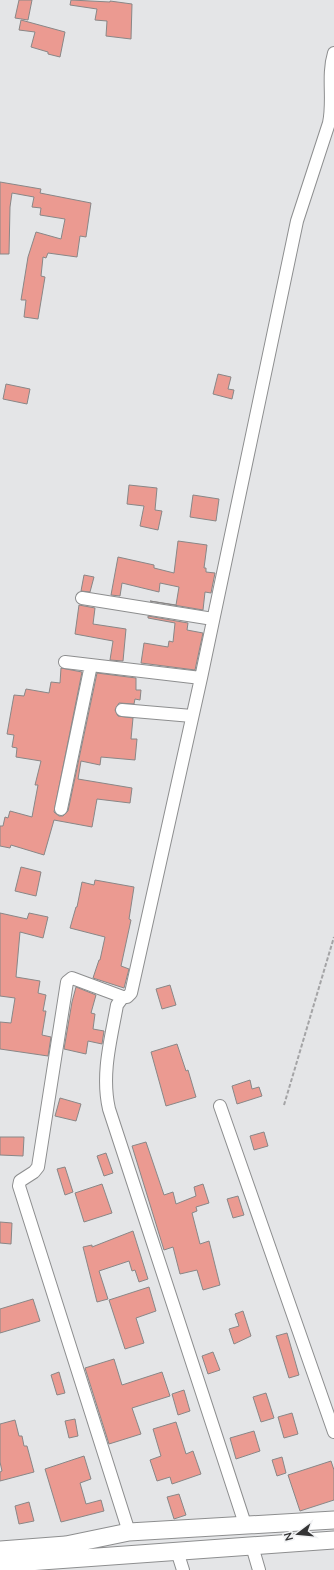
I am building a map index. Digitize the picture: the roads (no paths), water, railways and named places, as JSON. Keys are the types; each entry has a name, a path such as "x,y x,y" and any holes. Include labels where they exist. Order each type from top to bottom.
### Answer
{"street":[{"path":"246,1527 109,1109 106,1096 106,1070 117,1005 123,998 127,997 131,993 201,678 297,221 329,124 332,107 330,77 334,53"},
{"path":"82,598 213,619"},
{"path":"65,662 201,678"},
{"path":"61,809 91,665"},
{"path":"122,710 192,716"},
{"path":"123,998 72,978 67,982 38,1167 34,1172 20,1181 19,1186 129,1532"},
{"path":"220,1106 334,1432"},
{"path":"0,1550 66,1545 129,1532 246,1527 334,1520"},
{"path":"9,1566 177,1551 334,1540"},
{"path":"252,1546 259,1570"},
{"path":"177,1551 183,1570"}]}
